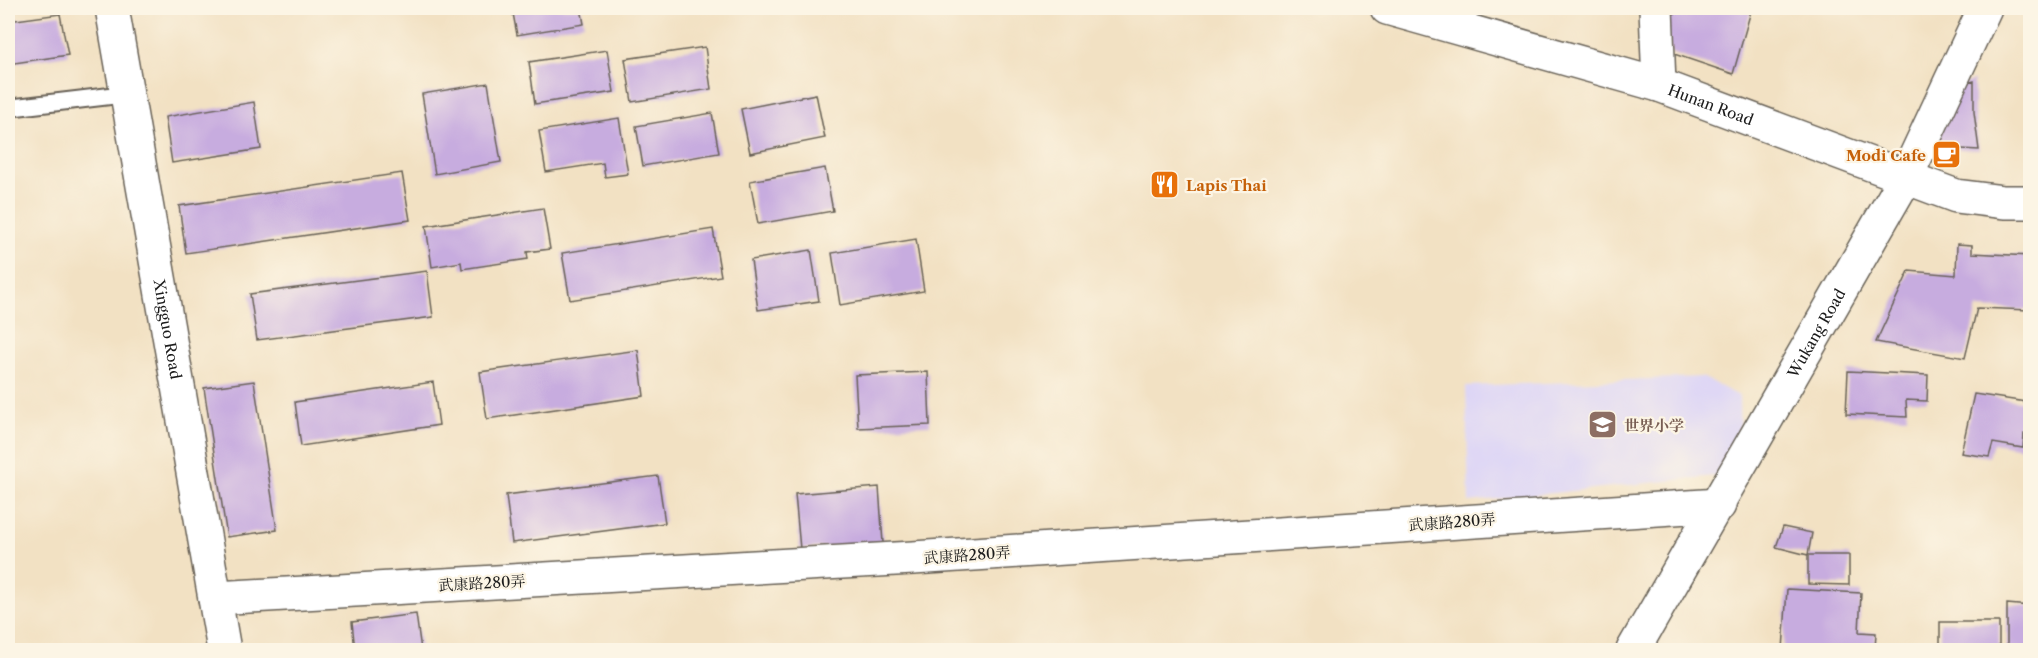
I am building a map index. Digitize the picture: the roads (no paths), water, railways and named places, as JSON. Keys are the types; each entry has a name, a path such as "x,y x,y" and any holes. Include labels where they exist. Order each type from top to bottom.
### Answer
{"street":[{"name":"Xingguo Road","path":"112,8 224,651"},
{"path":"1656,8 1659,85"},
{"name":"Wukang Road","path":"1633,651 1906,177 1985,8"},
{"name":"Hunan Road","path":"1400,10 1659,85 1956,196 2004,202 2031,202"},
{"name":"武康路280弄","path":"214,598 901,559 1719,505"}],"lane":[{"path":"8,108 127,94"}],"place":[{"name":"Modi Cafe","path":"1947,155"},
{"name":"Lapis Thai","path":"1165,185"},
{"name":"世界小学","path":"1603,425"}]}
